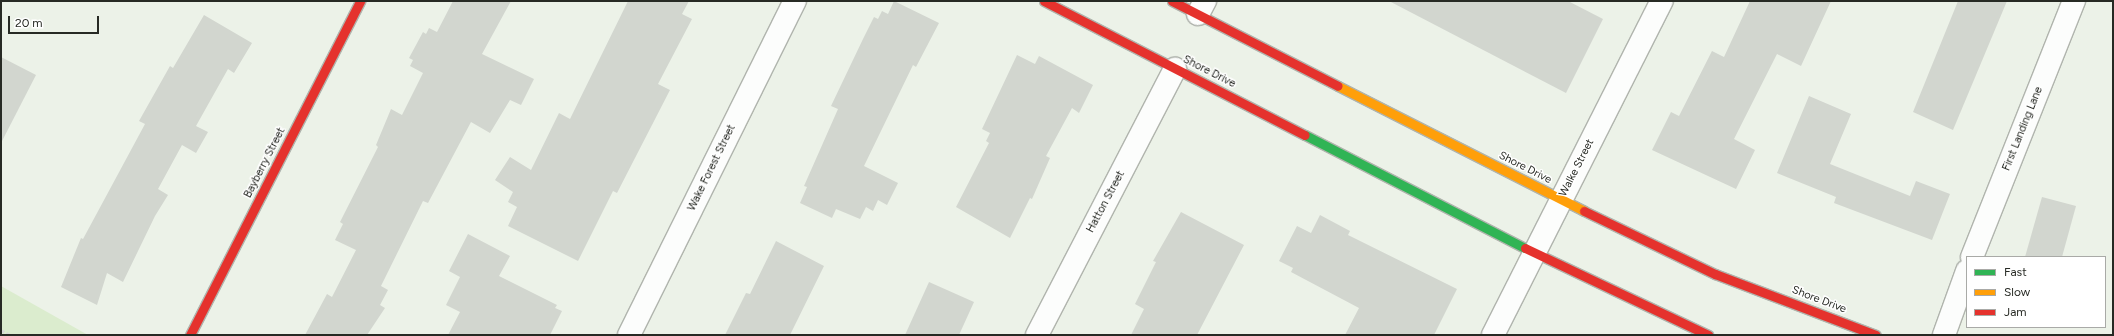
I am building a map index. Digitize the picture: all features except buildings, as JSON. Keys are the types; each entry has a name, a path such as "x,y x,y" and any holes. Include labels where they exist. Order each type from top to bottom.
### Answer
{"main road":[{"name":"Bayberry Street","path":"190,335 360,1"},
{"name":"Shore Drive","path":"1044,1 1534,253 1708,335"},
{"name":"Shore Drive","path":"1172,1 1202,7 1561,200 1715,274 1876,335"}],"street":[{"name":"Wake Forest Street","path":"629,335 795,1"},
{"name":"Walke Street","path":"1493,335 1662,1"},
{"name":"First Landing Lane","path":"1972,256 2074,1"},
{"name":"Hatton Street","path":"1037,335 1175,68"},
{"path":"1944,335 1966,274"}],"path":[{"path":"1,330 10,335"}],"green space":[{"path":"1,286 88,335 1,335"}],"traffic: fast":[{"path":"1305,135 1525,248"}],"traffic: slow":[{"path":"1338,86 1584,211"}],"traffic: jam":[{"path":"190,335 360,1"},
{"path":"1044,1 1305,135"},
{"path":"1172,1 1338,86"},
{"path":"1584,211 1715,274 1876,335"},
{"path":"1525,248 1708,335"}]}
